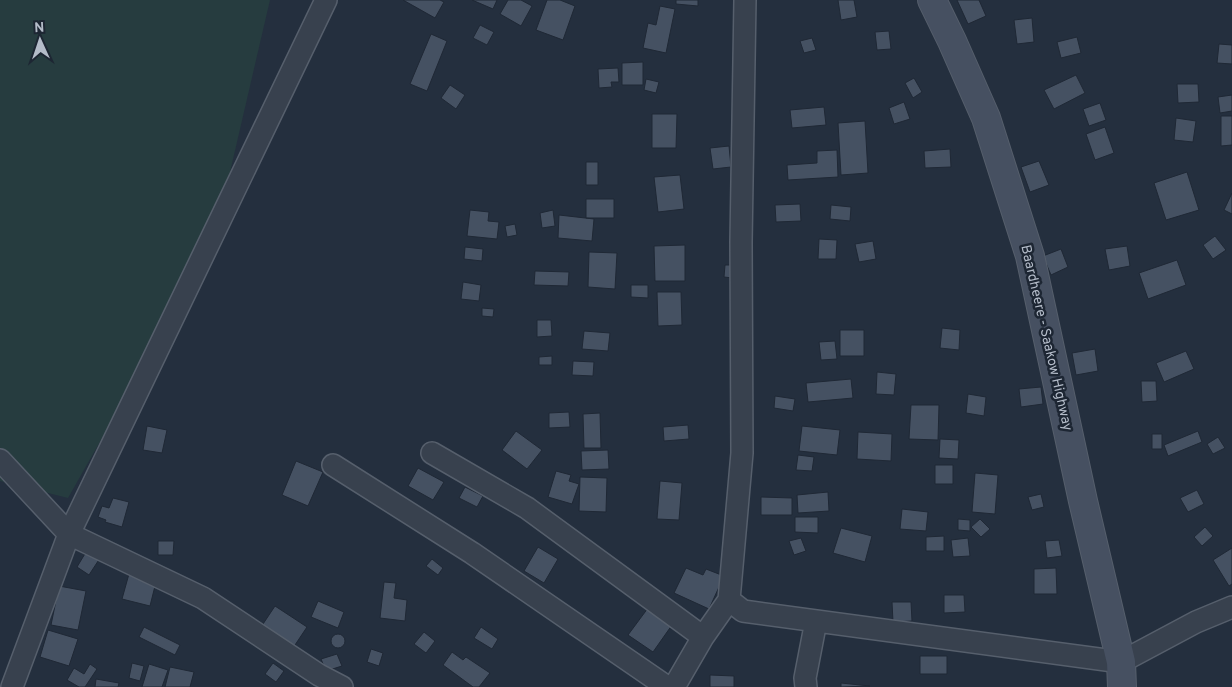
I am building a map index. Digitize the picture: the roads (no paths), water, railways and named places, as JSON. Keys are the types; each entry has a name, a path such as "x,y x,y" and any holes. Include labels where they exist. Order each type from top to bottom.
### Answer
{"main road":[{"name":"Baardheere - Saakow Highway","path":"932,0 952,40 986,118 1030,256 1121,675"}],"street":[{"path":"12,687 69,534 326,0"},
{"path":"674,687 703,638 729,600 742,452 741,242 745,0"},
{"path":"432,453 527,508 703,638"},
{"path":"0,460 69,534 203,598 315,681 342,687"},
{"path":"333,466 472,553 667,687"},
{"path":"729,600 743,611 816,620 1121,675 1196,622 1232,607"},
{"path":"806,687 816,620"}]}
